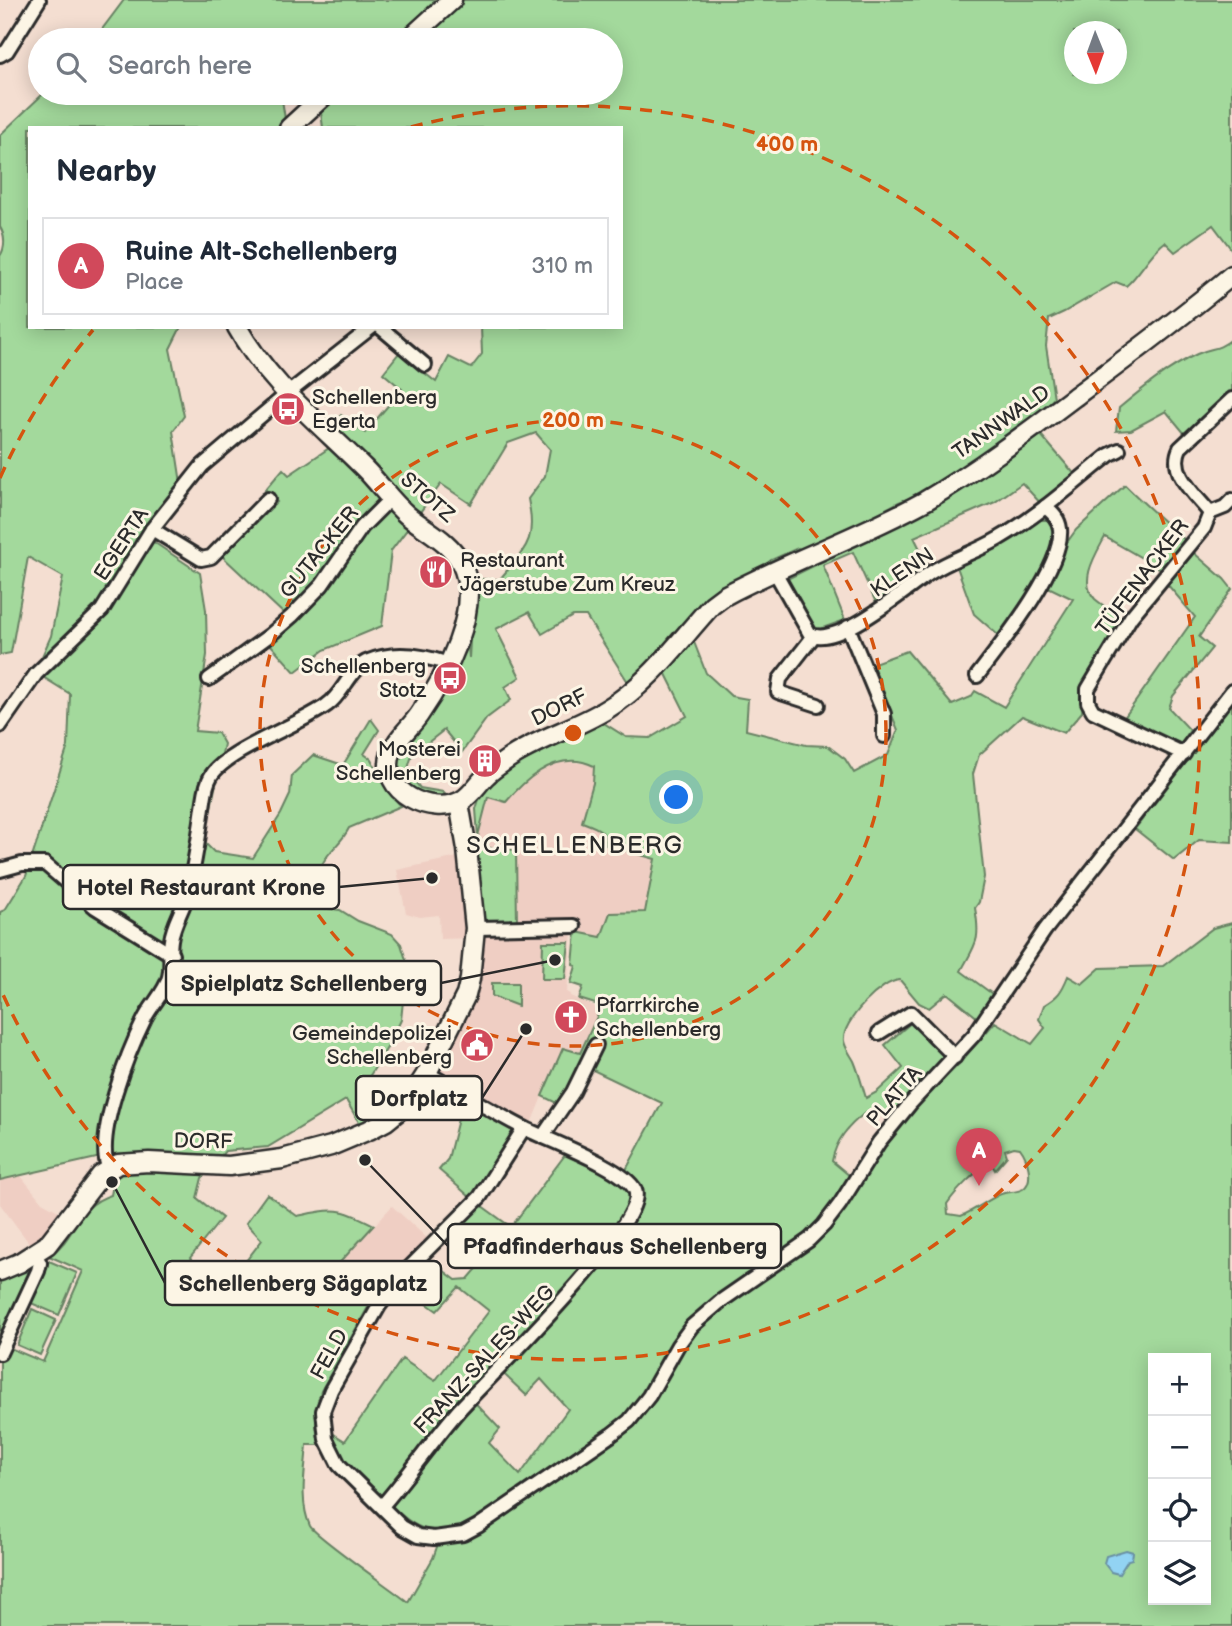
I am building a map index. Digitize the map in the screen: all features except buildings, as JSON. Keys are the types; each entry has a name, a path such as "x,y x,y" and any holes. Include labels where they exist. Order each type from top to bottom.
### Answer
{"street":[{"path":"0,55 7,51 39,0"},
{"path":"422,28 446,7"},
{"path":"291,126 314,105"},
{"name":"TANNWALD","path":"775,572 870,529 926,500 959,479 1036,426 1232,275"},
{"name":"STOTZ","path":"238,329 260,362 287,394 366,470 408,516 453,550 466,575 467,606 449,664 428,701 394,746 389,769 394,784 406,797 425,803 459,803"},
{"name":"EGERTA","path":"0,726 36,674 102,610 152,529 202,466 369,329"},
{"path":"382,329 425,365"},
{"path":"1210,513 1178,473 1176,455 1180,448 1232,399"},
{"name":"KLENN","path":"813,636 820,637 848,627 880,611 942,565 998,539 1045,508 1109,455 1119,450"},
{"name":"GUTACKER","path":"209,679 292,616 322,585 362,527 391,498"},
{"path":"152,529 201,559 211,557 268,499"},
{"name":"TÜFENACKER","path":"1184,754 1093,711 1088,702 1088,689 1131,617 1204,528 1210,513 1225,507 1232,500"},
{"path":"977,676 1035,597 1057,550 1060,527 1053,513 1045,508"},
{"path":"775,572 806,630 813,636 780,679 778,692 818,705"},
{"name":"DORF","path":"109,1168 130,1162 229,1166 266,1162 309,1152 369,1130 386,1121 407,1104 427,1073 466,995 473,965 475,928 459,803 487,774 518,752 583,723 620,701 646,677 712,605 724,596 775,572"},
{"path":"848,627 884,714 884,736"},
{"path":"0,1272 36,1254 47,1245 109,1168 105,1160 107,1121 136,1037 169,979 172,955 170,942 186,897 196,854 206,786 217,768 328,704 366,662 406,655 449,664"},
{"name":"PLATTA","path":"382,1506 396,1522 410,1532 434,1538 463,1534 629,1421 649,1396 685,1336 705,1313 809,1240 824,1224 840,1204 878,1142 980,1027 1045,930 1232,691"},
{"path":"0,870 22,864 45,864 95,907 172,955"},
{"path":"475,928 574,926"},
{"path":"879,1033 911,1013 955,1057"},
{"path":"543,1136 573,1092 596,1045"},
{"name":"FRANZ-SALES-WEG","path":"382,1506 461,1408 593,1266 637,1197 635,1188 625,1179 600,1164 524,1128 427,1073"},
{"name":"FELD","path":"382,1506 340,1465 329,1447 323,1421 326,1400 379,1306 407,1270 480,1198 524,1128"},
{"path":"0,1353 38,1271 40,1263 36,1254"}],"shaded area":[{"path":"552,763 594,765 593,783 582,822 604,832 607,845 655,859 645,912 601,938 572,930 567,992 600,1011 579,1054 562,1048 530,1126 463,1099 460,1105 426,1087 474,938 440,939 439,915 420,917 406,913 397,870 462,856 516,850 475,847 488,797 506,802 522,783"},
{"path":"21,1176 42,1202 62,1213 52,1230 32,1247 0,1204 0,1180"},
{"path":"392,1206 428,1239 371,1302 334,1269"}],"green space":[{"path":"124,0 440,0 424,19 410,28 103,28"},
{"path":"458,0 1232,0 1232,250 1213,225 1175,252 1165,242 1126,286 1116,282 1049,319 1046,346 1054,398 1041,413 971,464 925,493 899,502 826,541 801,551 798,548 771,560 756,574 710,602 628,682 586,616 573,616 542,634 529,612 496,629 520,677 505,687 511,700 487,718 462,752 444,730 412,755 407,772 420,788 443,792 448,798 418,794 402,782 397,764 401,750 443,690 446,690 468,646 469,658 473,593 470,579 500,579 527,543 531,525 528,499 545,476 550,449 536,433 508,443 471,504 441,484 391,551 382,626 324,650 295,672 262,635 285,615 222,556 277,502 265,490 283,469 289,475 329,448 320,439 341,415 365,433 402,389 383,373 399,353 436,382 449,357 471,368 482,354 481,329 623,329 623,126 323,126 320,105 623,105 623,28 431,28"},
{"path":"31,105 283,105 285,119 279,126 28,126 28,329 180,329 170,349 184,416 173,431 181,483 149,524 152,541 200,573 206,610 207,655 195,731 218,733 224,744 204,842 214,852 253,858 290,795 292,775 313,755 343,765 371,719 379,730 364,754 371,759 387,790 401,806 349,828 321,866 316,883 316,907 340,910 358,921 392,934 401,944 407,963 401,1020 369,1077 394,1101 360,1124 346,1100 268,1147 225,1151 202,1178 197,1198 222,1218 190,1258 202,1273 216,1300 262,1240 246,1223 267,1194 297,1216 337,1211 374,1225 334,1269 371,1302 321,1391 316,1418 320,1445 307,1445 304,1497 307,1517 315,1532 408,1602 438,1544 472,1537 522,1488 457,1528 434,1531 423,1528 404,1517 355,1474 341,1457 329,1431 345,1441 402,1359 435,1381 489,1311 459,1287 437,1311 404,1287 427,1258 456,1280 468,1279 487,1257 454,1230 478,1203 511,1227 565,1155 620,1181 662,1103 591,1069 569,1109 542,1096 563,1048 580,1053 602,1006 579,999 583,987 571,983 576,966 573,965 576,932 601,937 610,913 645,912 655,859 606,845 602,832 582,822 593,783 594,766 581,762 556,763 534,775 506,802 488,797 478,836 476,809 481,793 490,783 516,765 602,722 626,737 650,738 687,716 665,672 692,637 706,673 731,696 748,699 746,730 806,745 828,746 845,759 854,773 888,755 898,730 871,664 907,651 952,705 971,697 975,691 1004,707 1073,599 1036,581 998,635 974,614 956,564 1009,539 1040,520 1047,520 1053,525 1057,533 1054,539 1065,545 1076,530 1125,485 1187,542 1161,569 1105,537 1090,568 1088,584 1095,599 1122,618 1084,690 1082,712 1064,733 1022,716 979,755 973,774 984,877 979,902 975,908 976,941 961,971 995,996 979,1019 947,993 929,1008 919,1003 900,980 883,987 864,1003 849,1023 844,1041 856,1066 866,1098 877,1092 903,1068 885,1045 913,1021 947,1057 890,1119 865,1113 859,1118 840,1140 832,1161 856,1181 874,1153 881,1152 897,1126 959,1064 995,1022 1032,1044 1045,1028 1039,1019 1044,1005 1059,993 1068,976 1082,984 1100,968 1163,966 1213,928 1232,923 1232,1626 0,1626 0,1279 25,1269 31,1277 5,1346 43,1362 83,1271 49,1256 66,1240 90,1206 111,1195 115,1175 114,1154 0,1180 0,912 5,910 26,876 68,746 70,694 35,672 51,636 63,577 28,557 11,653 0,655 0,256 3,234 0,227 0,135","holes":["1020,1148 1025,1157 1029,1180 1023,1189 1001,1194 961,1216 948,1214 947,1204 961,1187 991,1163 995,1170 1007,1156 1005,1150","493,1364 526,1395 541,1379 568,1409 520,1475 489,1443 500,1429 465,1392"]},
{"path":"1232,339 1232,392 1185,434 1166,411 1131,430 1116,431 1119,408 1137,393 1187,359"},
{"path":"1041,435 1077,477 1043,506 1022,483 995,502 914,537 929,567 877,605 853,552 823,565 845,620 817,630 812,627 787,579 913,517"},
{"path":"1194,553 1232,589 1199,637 1212,648 1173,696 1169,708 1190,730 1179,747 1124,718 1195,617 1167,584"},
{"path":"1232,703 1232,842 1199,840 1174,860 1135,829"},
{"path":"475,847 516,850 517,923 477,924"},
{"path":"543,942 569,942 565,979 542,979"},
{"path":"492,983 518,983 518,1006 492,996"},
{"path":"463,1099 516,1131 470,1197 439,1170 448,1159"},
{"path":"49,1261 77,1273 59,1315 31,1303"},
{"path":"32,1309 56,1320 40,1355 17,1345"}],"water":[{"path":"1126,1550 1133,1552 1132,1559 1128,1560 1119,1574 1111,1572 1104,1563 1106,1556"}],"place":[{"name":"Schellenberg Egerta","path":"288,409"},
{"name":"Restaurant Jägerstube Zum Kreuz","path":"436,572"},
{"name":"Schellenberg Stotz","path":"450,678"},
{"name":"Mosterei Schellenberg","path":"485,761"},
{"name":"Hotel Restaurant Krone","path":"432,878"},
{"name":"Spielplatz Schellenberg","path":"555,960"},
{"name":"Pfarrkirche Schellenberg","path":"571,1017"},
{"name":"Dorfplatz","path":"526,1029"},
{"name":"Gemeindepolizei Schellenberg","path":"477,1045"},
{"name":"Pfadfinderhaus Schellenberg","path":"365,1160"},
{"name":"Schellenberg Sägaplatz","path":"112,1182"},
{"name":"Ruine Alt-Schellenberg","path":"979,1186"}],"district":[{"name":"SCHELLENBERG","path":"575,845"}]}
